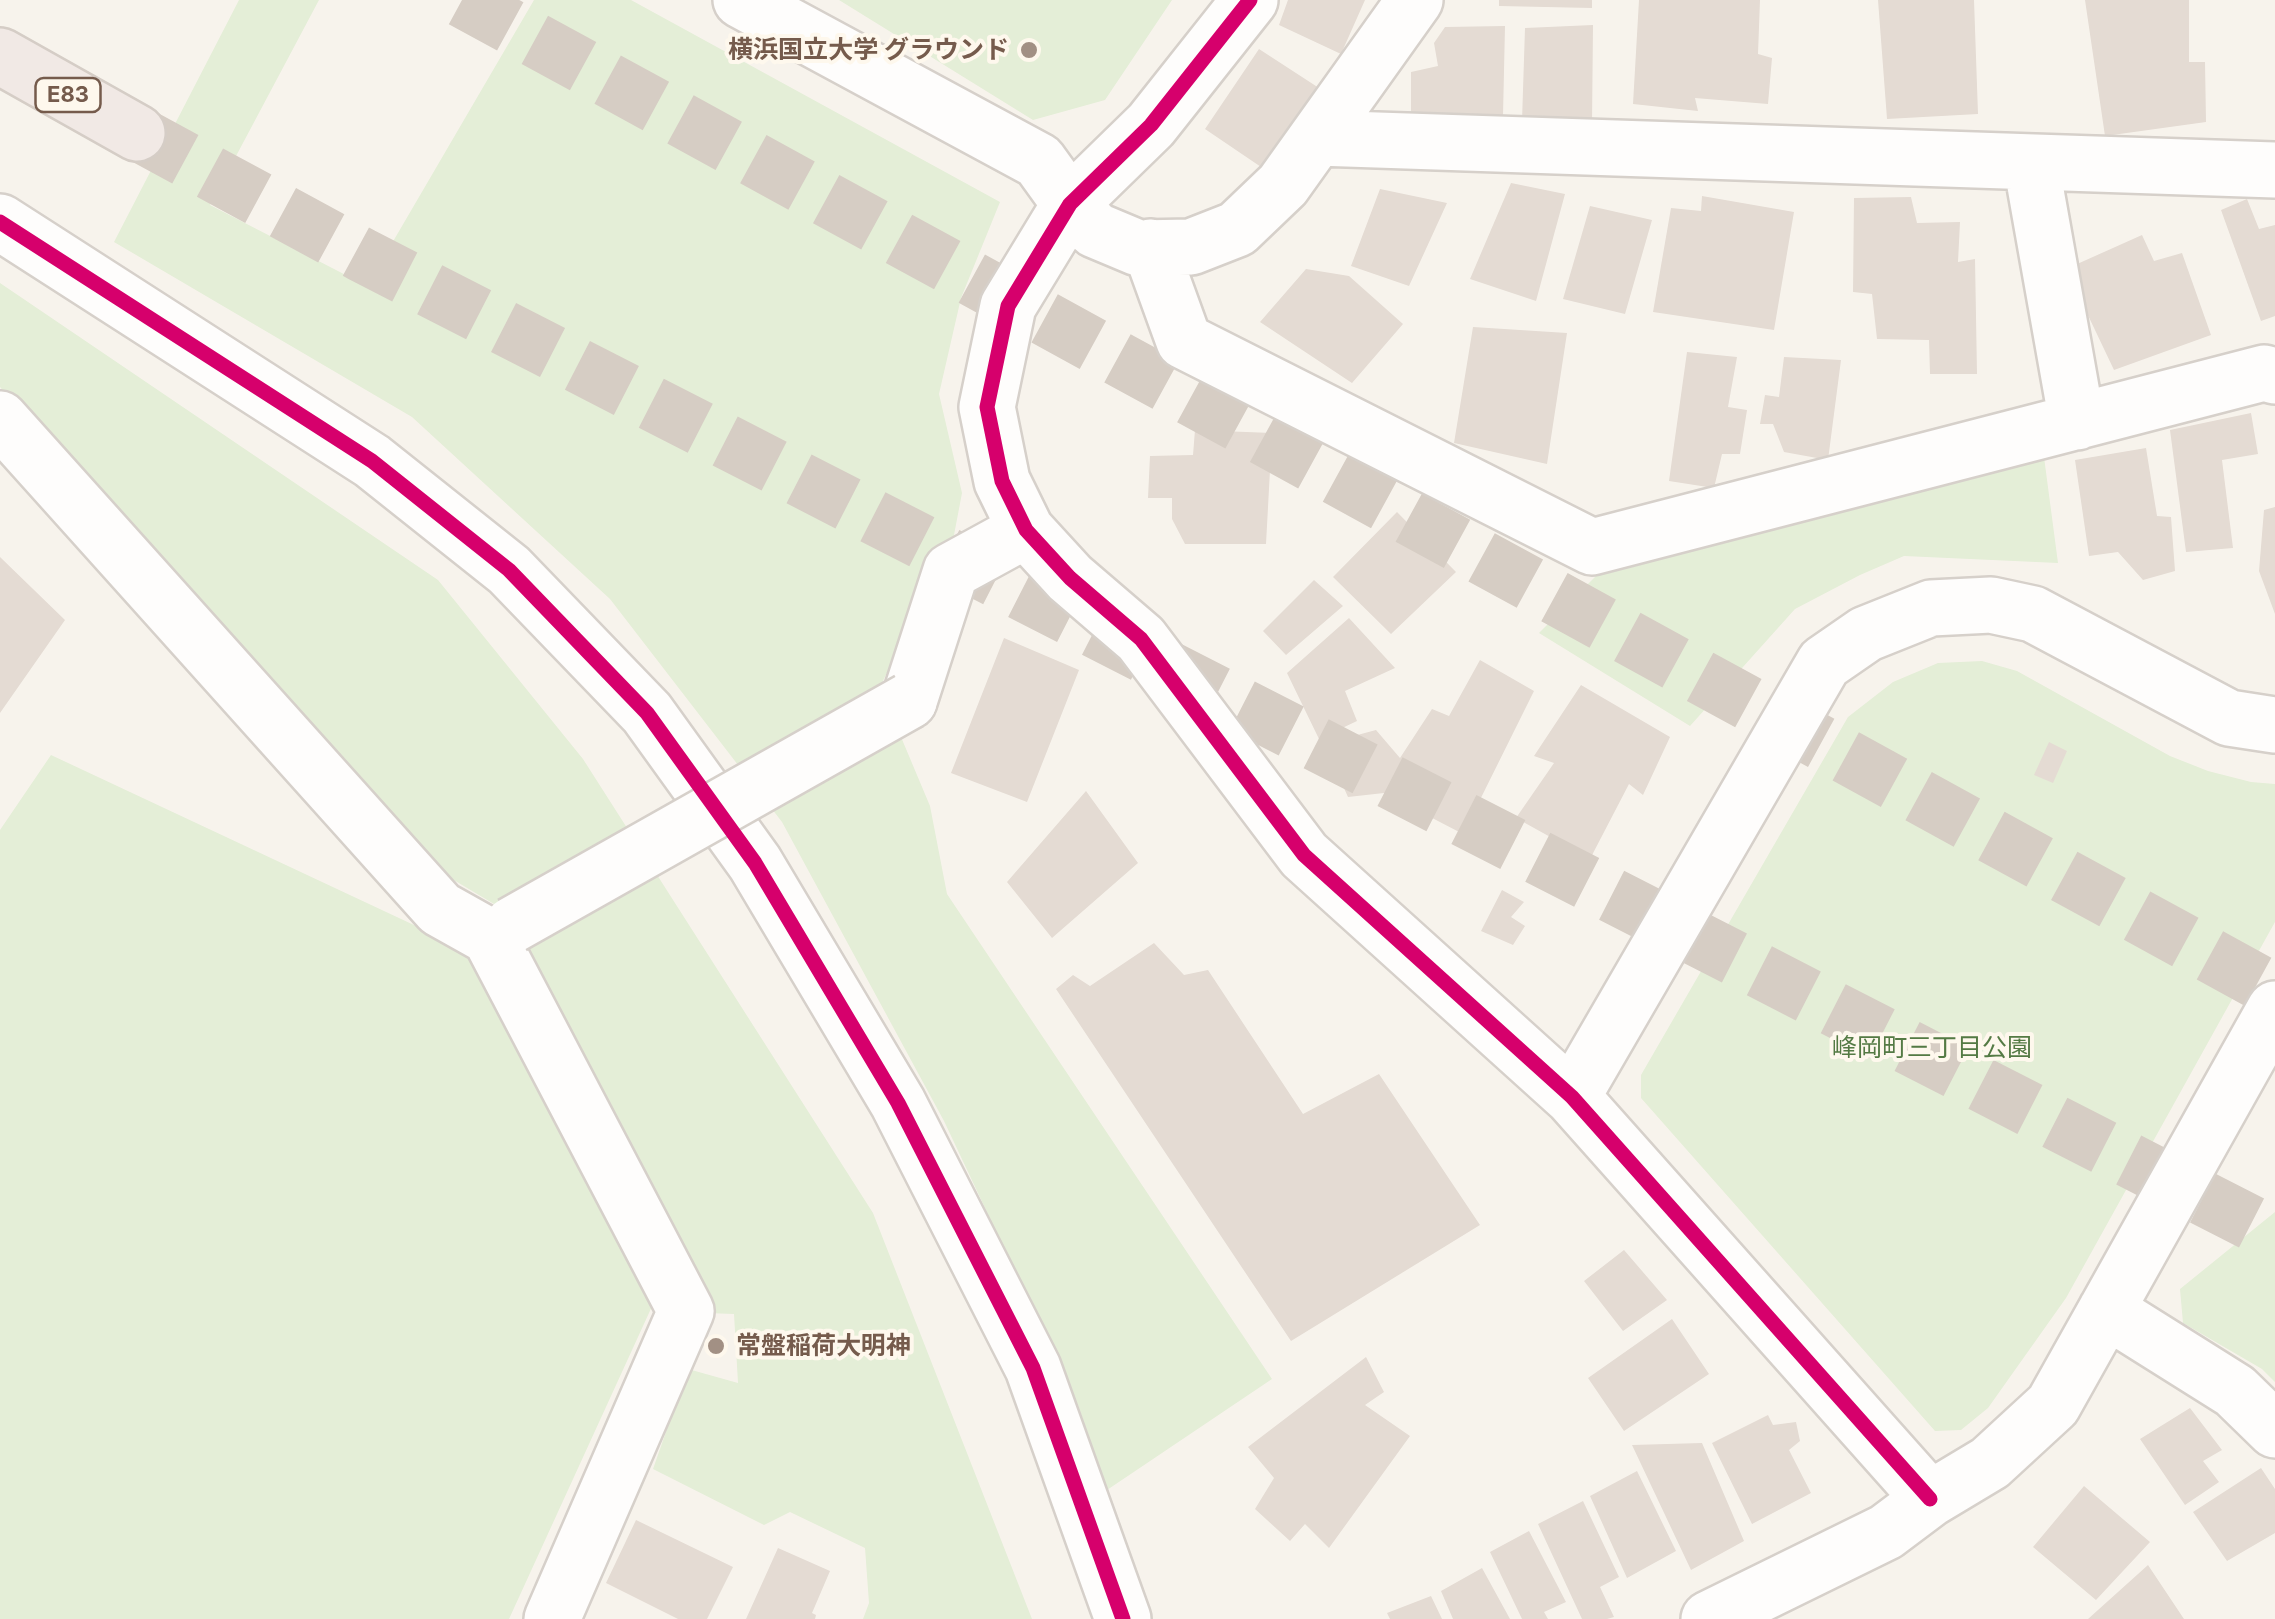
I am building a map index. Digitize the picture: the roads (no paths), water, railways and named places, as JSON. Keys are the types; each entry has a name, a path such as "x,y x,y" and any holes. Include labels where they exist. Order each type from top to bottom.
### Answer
{"highway":[{"name":"E83","path":"11,60 137,133"}],"street":[{"path":"741,0 1039,161 1070,204 1095,230 1138,248 1191,247 1237,229 1283,185 1415,0"},
{"path":"1250,0 1151,125 1070,204 1008,306 987,406 1002,481 1026,530 1070,578 1141,639 1304,855 1572,1097 1930,1499"},
{"path":"1316,138 2275,170"},
{"path":"2031,162 2077,422"},
{"path":"0,222 372,462 509,570 647,714 755,863 898,1103 1033,1368 1123,1619"},
{"path":"1150,247 1184,341 1592,548 2264,373 2275,376"},
{"path":"0,420 440,909 501,931 686,1311 552,1619"},
{"path":"501,931 909,701 950,571 1026,530"},
{"path":"1572,1097 1824,663 1866,634 1931,608 1991,605 2033,614 2229,718 2275,725"},
{"path":"1709,1619 1886,1532 1990,1462 2052,1405 2275,1009"},
{"path":"2106,1310 2235,1390 2275,1430"}],"tunnel":[{"path":"462,0 2275,991"},
{"path":"137,133 362,255 2275,1235"}],"place":[{"name":"横浜国立大学 グラウンド","path":"1029,50"},
{"name":"常盤稲荷大明神","path":"716,1346"}],"park label":[{"name":"峰岡町三丁目公園","path":"1932,1048"}]}
